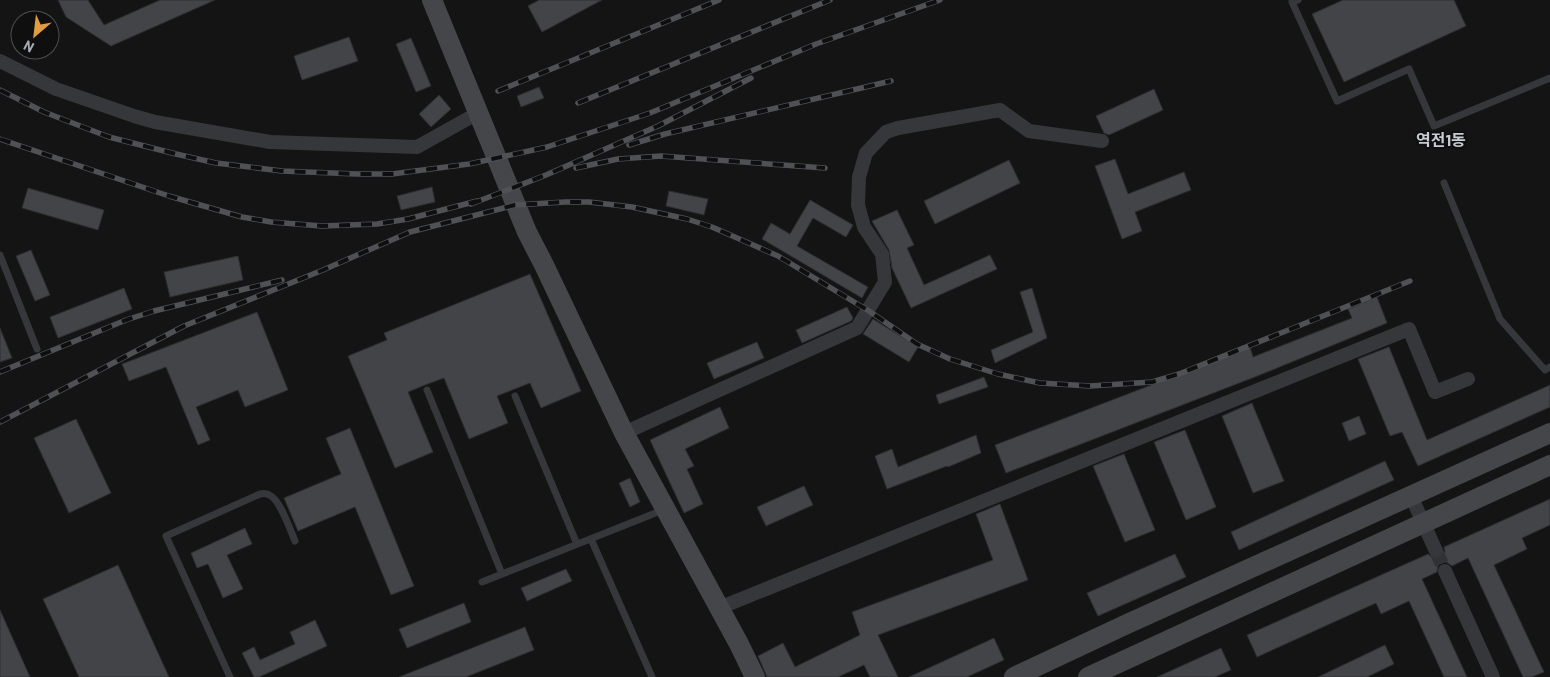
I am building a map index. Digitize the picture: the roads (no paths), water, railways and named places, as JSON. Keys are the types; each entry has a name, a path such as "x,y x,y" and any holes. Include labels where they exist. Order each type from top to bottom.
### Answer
{"main road":[{"path":"432,0 527,232 624,433 755,677"},
{"path":"1014,677 1550,433"},
{"path":"1088,677 1422,522 1550,465"}],"street":[{"path":"0,62 62,92 134,116 155,122 264,141 417,147 478,114"},
{"path":"624,433 857,328 886,282 882,254 864,227 858,204 859,177 866,153 886,132 898,128 1000,110 1029,130 1102,141"},
{"path":"719,608 1409,329 1435,392 1468,379"},
{"path":"1411,496 1436,551"},
{"path":"1445,571 1493,677"}],"lane":[{"path":"1298,0 1292,2 1337,101 1409,69 1434,126 1550,78"},
{"path":"1444,183 1500,319 1545,370 1550,367"},
{"path":"0,255 37,349"},
{"path":"427,390 502,574"},
{"path":"515,396 577,544"},
{"path":"230,677 166,536 266,493 277,501 295,541"},
{"path":"482,582 665,509"},
{"path":"591,538 652,677"}],"tunnel":[{"path":"1436,551 1445,571"}],"railway":[{"path":"498,91 719,0"},
{"path":"578,103 830,0"},
{"path":"0,90 44,112 109,137 216,163 282,171 392,174 469,164 547,147 650,113 816,44 940,0"},
{"path":"471,204 546,175 658,126 751,78"},
{"path":"629,145 665,134 891,81"},
{"path":"0,139 169,196 242,217 271,222 322,226 377,224 408,219 477,201"},
{"path":"576,168 618,159 661,156 825,168"},
{"path":"0,422 184,326 323,270 410,232 515,205 589,202 632,207 687,219 712,227 778,256 869,311 917,344 950,359 998,374 1040,383 1090,386 1152,382 1179,374 1410,281"},
{"path":"0,372 126,320 154,311 282,280"}],"district":[{"name":"역전1동","path":"1441,139"}]}
